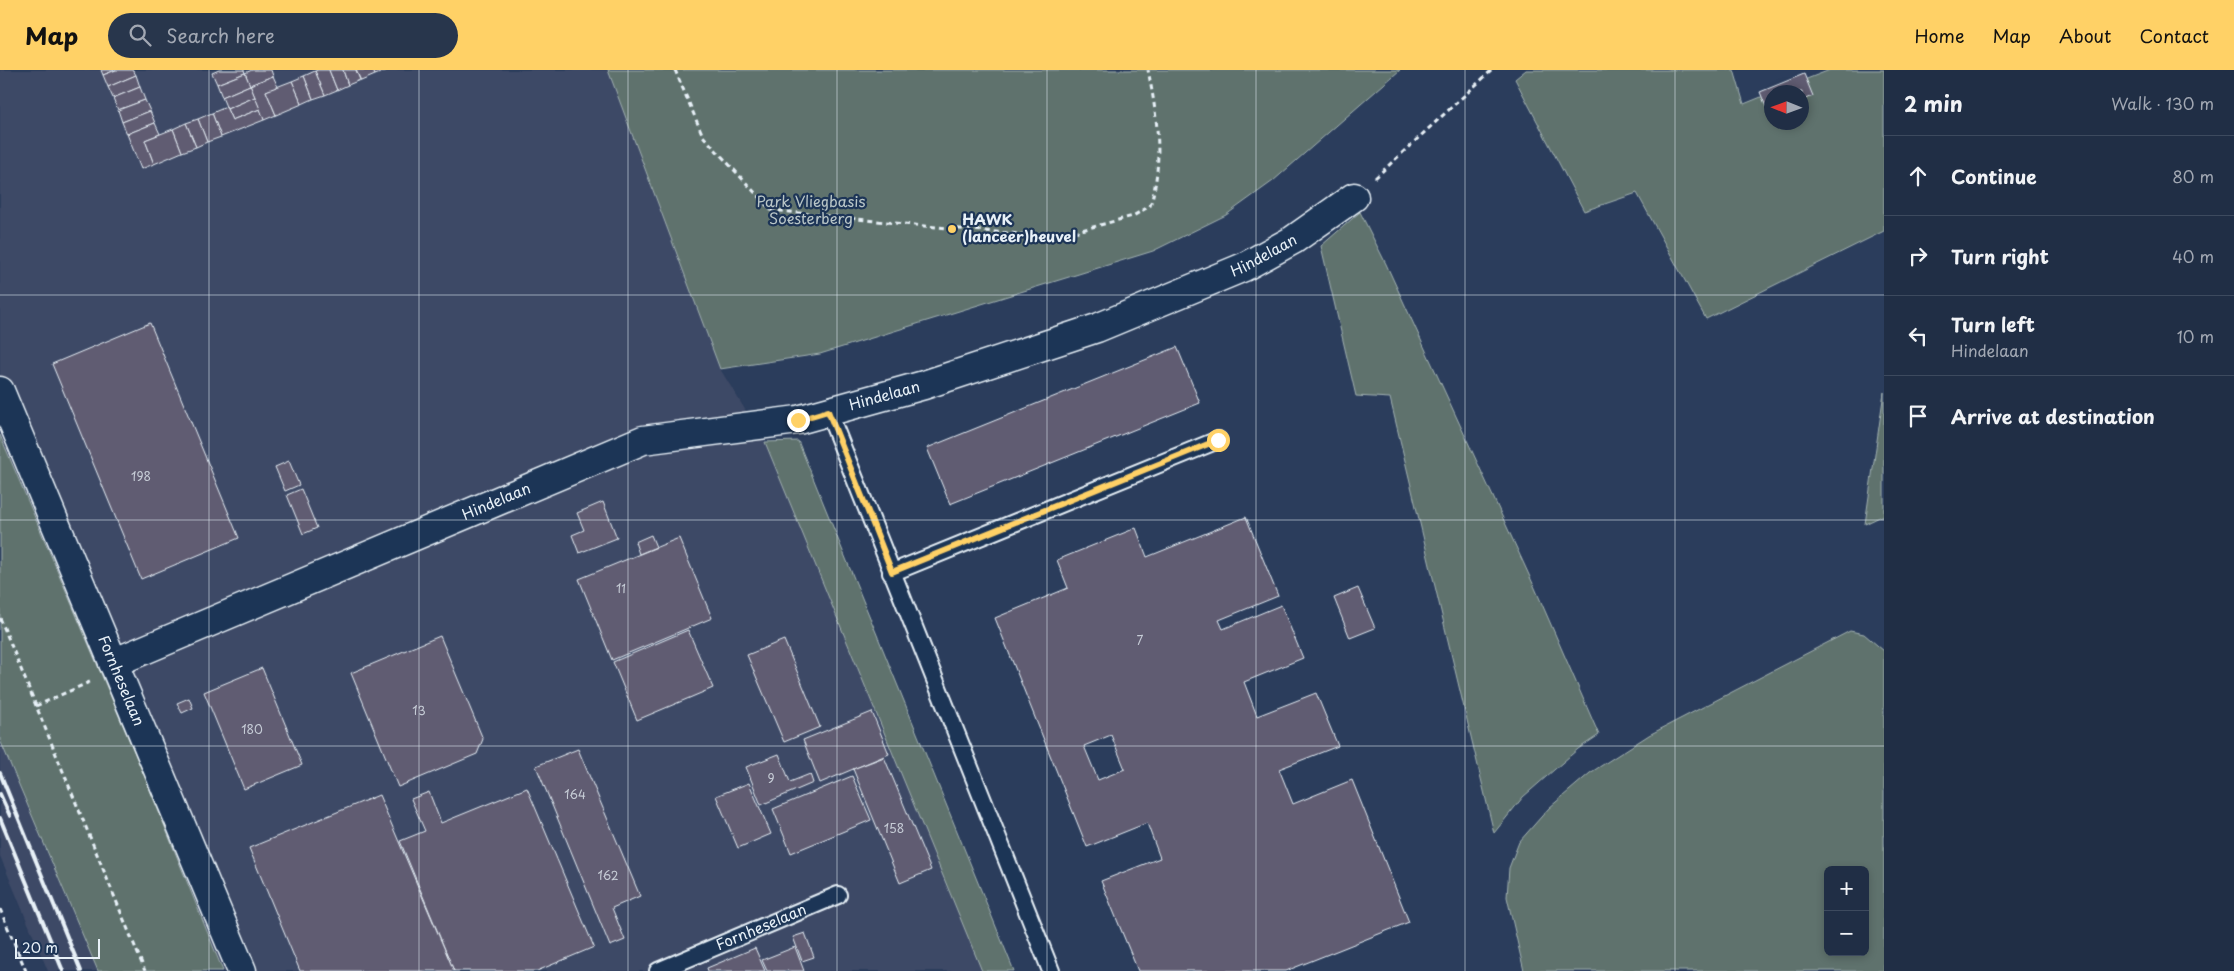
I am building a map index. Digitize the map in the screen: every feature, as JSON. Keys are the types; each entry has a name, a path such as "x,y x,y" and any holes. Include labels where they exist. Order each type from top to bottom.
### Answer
{"street":[{"name":"Hindelaan","path":"114,663 643,440 798,420 924,386 1097,328 1244,267 1293,240 1354,197"},
{"name":"Fornheselaan","path":"0,391 242,971"}],"lane":[{"path":"828,411 1051,971"},
{"path":"892,572 1218,440"},
{"name":"Fornheselaan","path":"658,971 838,895"}],"path":[{"path":"675,70 703,136 771,210 1056,237 1133,216 1150,206 1155,192 1160,157 1148,70"},
{"path":"1354,197 1492,70"},
{"path":"0,618 145,971"},
{"path":"36,706 104,675 114,663"},
{"path":"0,909 26,971"}],"shaded area":[{"path":"0,70 608,70 720,369 765,442 982,971 223,971 144,775 0,435"},
{"path":"0,740 98,971 48,971 0,856"}],"green space":[{"name":"Park Vliegbasis Soesterberg","path":"608,70 1400,70 1273,181 1226,215 1153,251 820,354 720,369"},
{"path":"1526,70 1734,70 1744,104 1764,96 1764,130 1809,130 1809,85 1791,85 1830,70 1884,70 1884,231 1706,319 1637,193 1584,211 1515,79"},
{"path":"1360,212 1386,264 1535,588 1599,735 1578,749 1523,797 1494,833 1390,398 1356,396 1321,246"},
{"path":"1884,392 1884,515 1865,524"},
{"path":"0,435 144,775 223,971 98,971 0,740"},
{"path":"798,441 1014,971 982,971 765,442"},
{"path":"1850,631 1864,634 1884,651 1884,971 1524,971 1507,897 1509,868 1519,842 1549,808 1590,773 1649,735"}],"building":[{"path":"101,70 116,70 103,75"},
{"path":"116,70 133,70 136,75 108,87 103,75"},
{"path":"219,70 244,70 245,73 217,84 212,73"},
{"path":"252,70 271,70 273,76 250,85 245,73"},
{"path":"329,70 337,90 325,95 315,71"},
{"path":"329,70 343,70 348,85 337,90"},
{"path":"343,70 356,70 360,80 348,85"},
{"path":"356,70 373,70 375,75 361,81"},
{"path":"373,70 388,70 375,75"},
{"path":"315,71 325,95 313,99 304,76"},
{"path":"245,73 250,85 222,97 217,84"},
{"path":"1804,74 1808,85 1777,85"},
{"path":"136,75 140,87 113,98 108,87"},
{"path":"273,76 278,87 266,91 276,115 264,120 250,85"},
{"path":"304,76 313,99 302,104 292,81"},
{"path":"292,81 302,104 276,115 266,91"},
{"path":"250,85 255,97 227,109 222,97"},
{"path":"1809,86 1813,96 1809,98"},
{"path":"140,87 145,100 118,110 113,98"},
{"path":"1764,90 1764,102 1760,92"},
{"path":"255,97 260,109 232,120 227,109"},
{"path":"145,100 150,111 122,122 118,110"},
{"path":"226,107 232,120 260,109 264,120 221,137 212,113"},
{"path":"150,111 155,123 127,134 122,122"},
{"path":"212,113 221,137 207,142 198,119"},
{"path":"198,119 207,142 196,147 186,123"},
{"path":"155,123 160,134 145,140 154,164 141,169 127,134"},
{"path":"186,123 196,147 182,152 173,129"},
{"path":"173,129 182,152 154,164 145,140"},
{"path":"150,323 239,538 141,579 52,364"},
{"path":"1177,347 1200,403 950,504 927,448"},
{"path":"289,461 299,485 285,491 275,467"},
{"path":"301,489 317,528 303,534 287,495"},
{"path":"603,502 617,538 579,553 572,535 584,530 577,513"},
{"path":"1246,517 1278,596 1219,620 1223,629 1281,605 1303,658 1244,682 1257,716 1316,693 1338,746 1279,769 1293,804 1352,780 1409,922 1286,971 1138,971 1101,881 1160,858 1147,823 1087,847 995,618 1068,588 1057,560 1136,528 1147,557","holes":["1111,735 1125,769 1098,780 1084,746"]},
{"path":"651,535 656,547 639,554 635,542"},
{"path":"679,538 712,618 612,660 579,579"},
{"path":"1358,588 1375,628 1350,638 1334,598"},
{"path":"688,630 713,688 637,720 613,662"},
{"path":"440,636 483,739 477,754 398,787 351,673"},
{"path":"784,640 820,727 784,742 747,655"},
{"path":"262,668 302,765 244,789 204,692"},
{"path":"189,698 193,708 182,713 177,703"},
{"path":"872,712 889,754 820,783 803,740"},
{"path":"578,749 640,896 612,908 625,940 610,946 536,766"},
{"path":"779,754 790,782 810,774 813,783 761,805 746,767"},
{"path":"884,757 931,870 900,883 853,769"},
{"path":"852,776 871,820 791,853 773,809"},
{"path":"749,783 771,834 738,848 716,796"},
{"path":"527,788 594,947 537,971 454,971 400,841 425,831 411,799 429,792 441,823"},
{"path":"379,795 454,971 300,971 249,848"},
{"path":"805,933 814,957 802,961 793,937"},
{"path":"795,947 804,971 767,971 762,960"},
{"path":"755,948 765,971 708,971 707,968"}],"railway":[{"path":"0,773 81,971"},
{"path":"0,794 10,816"},
{"path":"0,818 63,971"}],"place":[{"name":"HAWK (lanceer)heuvel","path":"952,229"}],"route":[{"path":"798,420 828,411 892,572 1218,440"}]}
